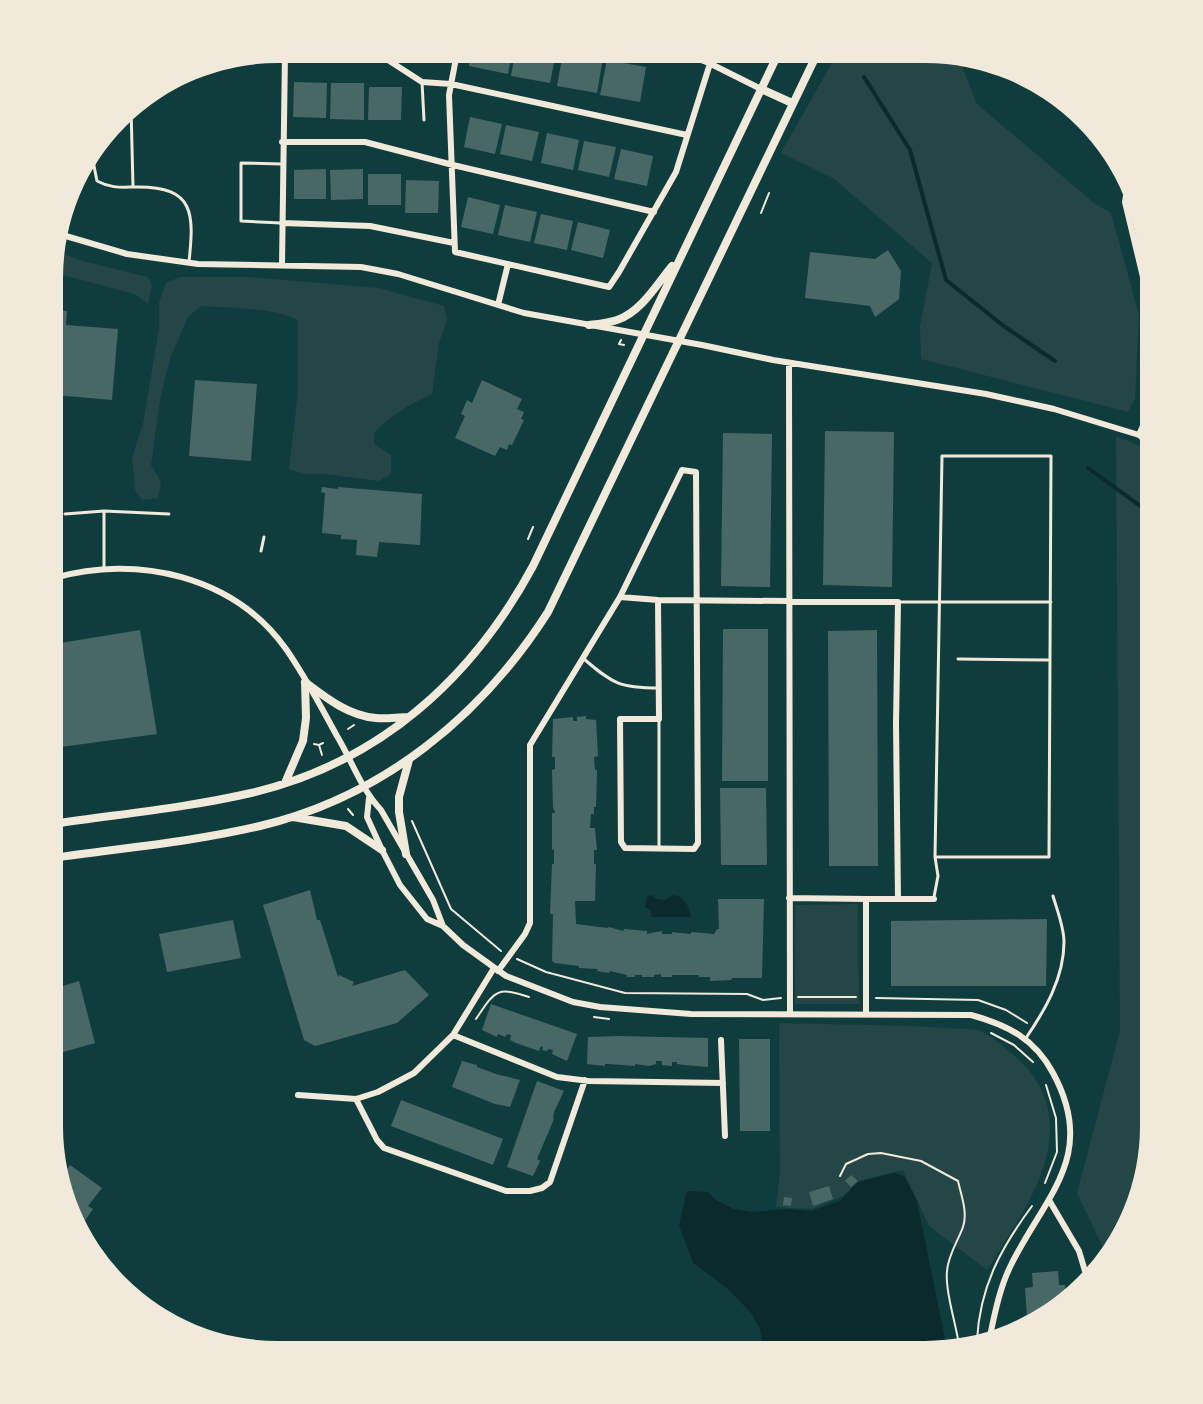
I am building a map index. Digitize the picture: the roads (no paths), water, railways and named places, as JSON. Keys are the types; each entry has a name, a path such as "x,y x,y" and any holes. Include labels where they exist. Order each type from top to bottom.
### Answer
{"street":[{"path":"282,265 285,63"},
{"path":"398,63 422,82 451,84 687,135"},
{"path":"455,63 449,94 455,252 609,287 676,172 709,63 792,104"},
{"path":"63,823 229,798 285,783 349,756 380,739 410,717 451,681 478,651 518,594 557,519 773,63"},
{"path":"63,857 240,830 292,817 364,787 409,760 441,736 479,702 515,661 559,591 812,63"},
{"path":"282,142 365,142 654,212"},
{"path":"1125,200 1140,264"},
{"path":"282,223 370,226 454,243"},
{"path":"67,236 127,254 189,262 361,267 398,274 524,313 789,363 986,394 1054,409 1139,435"},
{"path":"589,325 618,320 629,315 681,256"},
{"path":"498,305 508,264"},
{"path":"789,363 790,1013"},
{"path":"298,1095 357,1099 378,1092 414,1073 453,1035 530,923 530,745 620,597 682,470 696,471 698,843 694,849 625,848 621,842 620,719 659,719 658,600"},
{"path":"63,576 104,568 152,570 186,579 227,595 256,615 286,649 349,756 369,798 381,810 434,900 443,926"},
{"path":"620,597 696,601 898,602 896,723 898,899"},
{"path":"305,682 331,702 360,714 375,718 410,717"},
{"path":"285,783 303,741 306,718 305,682"},
{"path":"406,854 399,812 399,797 409,760"},
{"path":"369,798 367,817 382,850 400,885 427,919 443,926 463,945 506,976 573,1002 600,1007 691,1014 971,1015 991,1020 1026,1038 1044,1056 1064,1093 1070,1123 1070,1151 1060,1183 1010,1266 996,1305 991,1331"},
{"path":"292,817 346,826 382,850"},
{"path":"789,898 934,899"},
{"path":"866,899 866,1014"},
{"path":"453,1035 556,1077 585,1080 723,1083"},
{"path":"721,1040 725,1136"},
{"path":"357,1099 377,1140 384,1148 506,1191 530,1191 542,1188 550,1182 585,1080"},
{"path":"1049,1200 1080,1251 1085,1270"}],"lane":[{"path":"422,82 424,120"},
{"path":"131,121 133,188"},
{"path":"282,164 241,163 241,221 282,223"},
{"path":"94,167 97,181 108,188 168,190 183,198 190,212 189,262"},
{"path":"934,899 938,876 935,856 942,456 1051,456 1049,857 935,856"},
{"path":"104,511 104,568"},
{"path":"65,514 104,511 169,514"},
{"path":"261,551 264,537"},
{"path":"898,602 1051,602"},
{"path":"583,657 607,678 621,686 659,688"},
{"path":"957,659 1050,660"},
{"path":"659,719 659,848"},
{"path":"1026,1038 1052,993 1063,957 1064,940 1053,896"}],"waterway":[{"path":"864,77 910,150 946,280 1005,327 1055,361"},
{"path":"1088,468 1140,506"}]}
